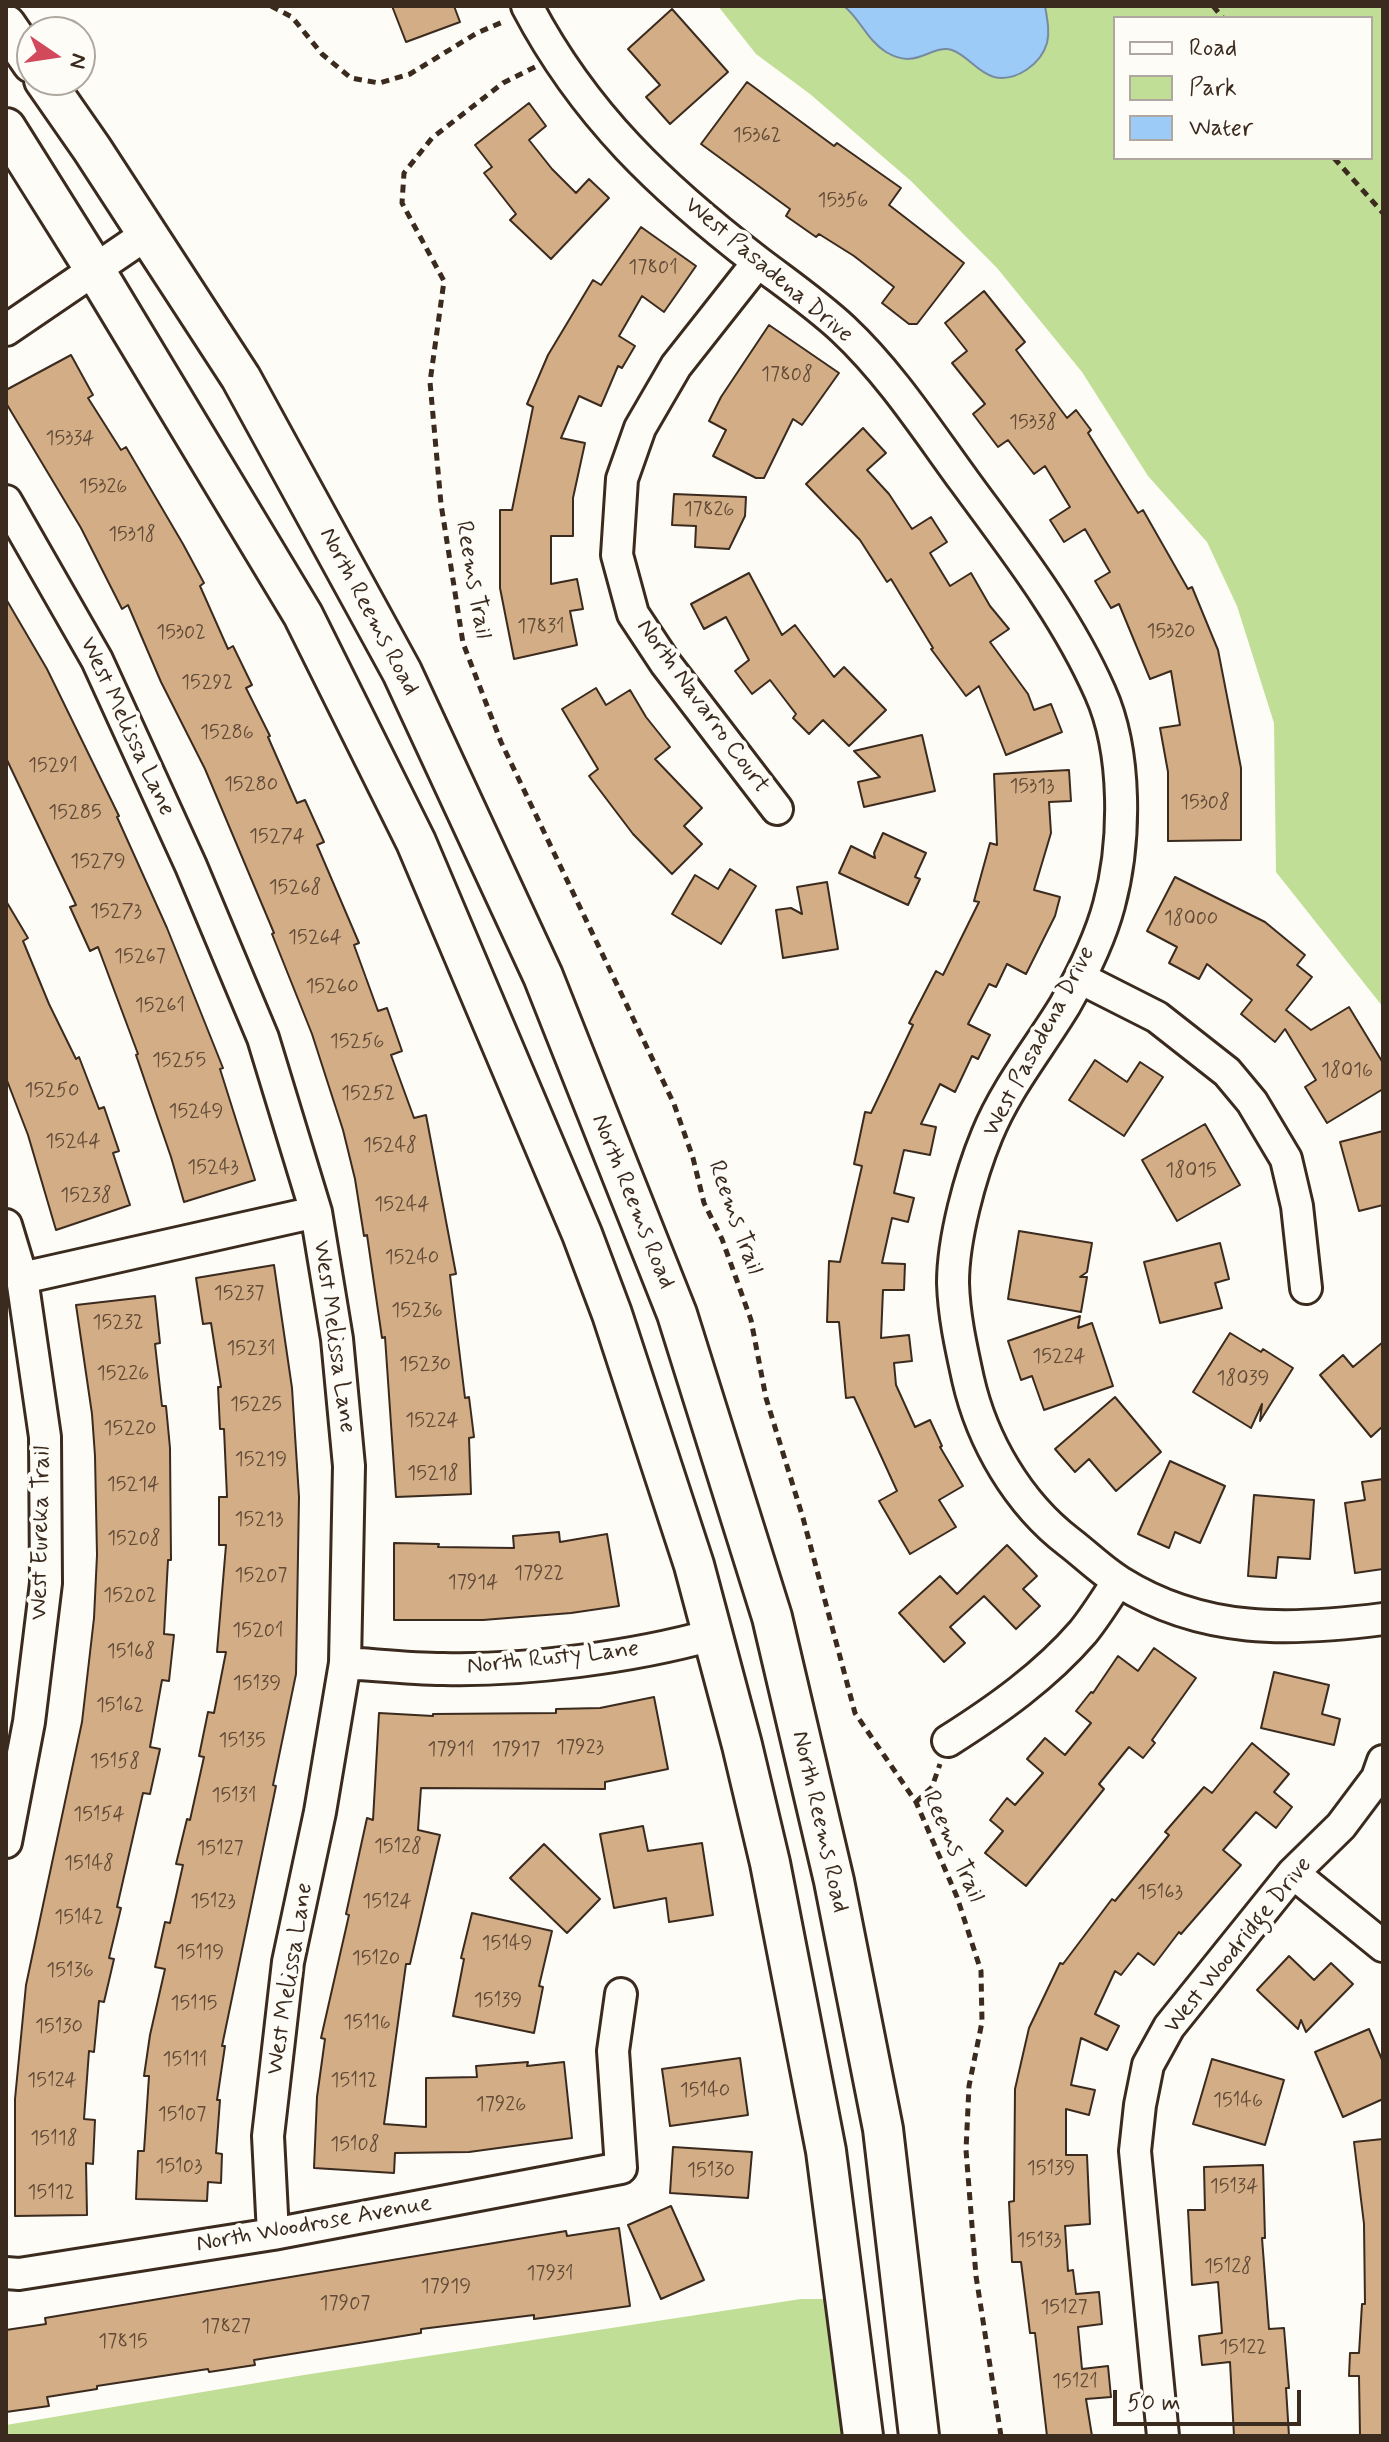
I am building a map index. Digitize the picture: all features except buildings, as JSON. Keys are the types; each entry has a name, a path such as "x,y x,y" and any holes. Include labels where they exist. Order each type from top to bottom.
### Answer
{"main road":[{"name":"North Reems Road","path":"55,96 241,378 402,672 543,976 677,1314 772,1617 834,1881 883,2129 919,2436"},
{"path":"6,128 303,615 416,842 592,1260 627,1357 694,1565 770,1863 826,2151 863,2436"}],"street":[{"name":"West Pasadena Drive","path":"528,7 589,106 626,147 672,191 758,262 811,300 848,334 887,380 1041,587 1073,637 1103,698 1116,749 1121,804 1109,907 1080,978 1026,1062 988,1133 965,1203 953,1278 957,1330 971,1394 998,1462 1052,1530 1118,1581 1158,1603 1227,1624 1313,1628 1383,1619"},
{"path":"6,330 147,234"},
{"name":"North Navarro Court","path":"758,262 676,366 640,428 622,479 617,555 633,614 666,664 777,809"},
{"name":"West Melissa Lane","path":"6,501 97,660 191,866 263,1038 316,1212 337,1339 349,1466 345,1663 320,1812 288,1962 268,2136 273,2234"},
{"path":"1080,978 1157,1017 1227,1072 1252,1102 1286,1159 1297,1206 1306,1288"},
{"path":"22,1278 316,1212"},
{"name":"West Eureka Trail","path":"6,1225 22,1278 45,1437 46,1583 29,1722 6,1842"},
{"path":"948,1741 997,1710 1034,1679 1083,1632 1118,1581"},
{"name":"North Rusty Lane","path":"345,1663 444,1669 526,1667 685,1643 712,1635"},
{"name":"West Woodridge Drive","path":"1163,2436 1135,2151 1148,2065 1169,2027 1293,1873 1341,1826 1377,1778 1383,1761"},
{"path":"1293,1873 1383,1946"},
{"name":"North Woodrose Avenue","path":"6,2273 19,2274 273,2234 621,2168 613,2051 621,1994"}],"path":[{"path":"271,6 292,17 322,54 351,78 379,83 410,74 477,33 528,7"},
{"name":"Reems Trail","path":"558,58 503,83 432,138 404,173 402,203 444,281 430,382 441,504 463,643 508,757 674,1104 693,1158 704,1203 722,1239 751,1320 766,1398 803,1518 855,1713 916,1802 957,1897 981,1971 982,2022 969,2086 966,2150 976,2276 1001,2436"},
{"path":"1336,160 1383,213"},
{"path":"916,1802 932,1787 948,1741"}],"green space":[{"path":"718,6 1383,6 1383,1007 1276,872 1274,723 1237,606 1207,542 1148,476 1082,372 997,268 911,181 810,94 756,54"},
{"path":"801,2299 828,2299 843,2436 6,2436 6,2425 304,2375"}],"water":[{"path":"844,6 1045,6 1048,38 1044,51 1026,70 1011,77 994,77 952,50 937,50 906,59 886,52"}]}
